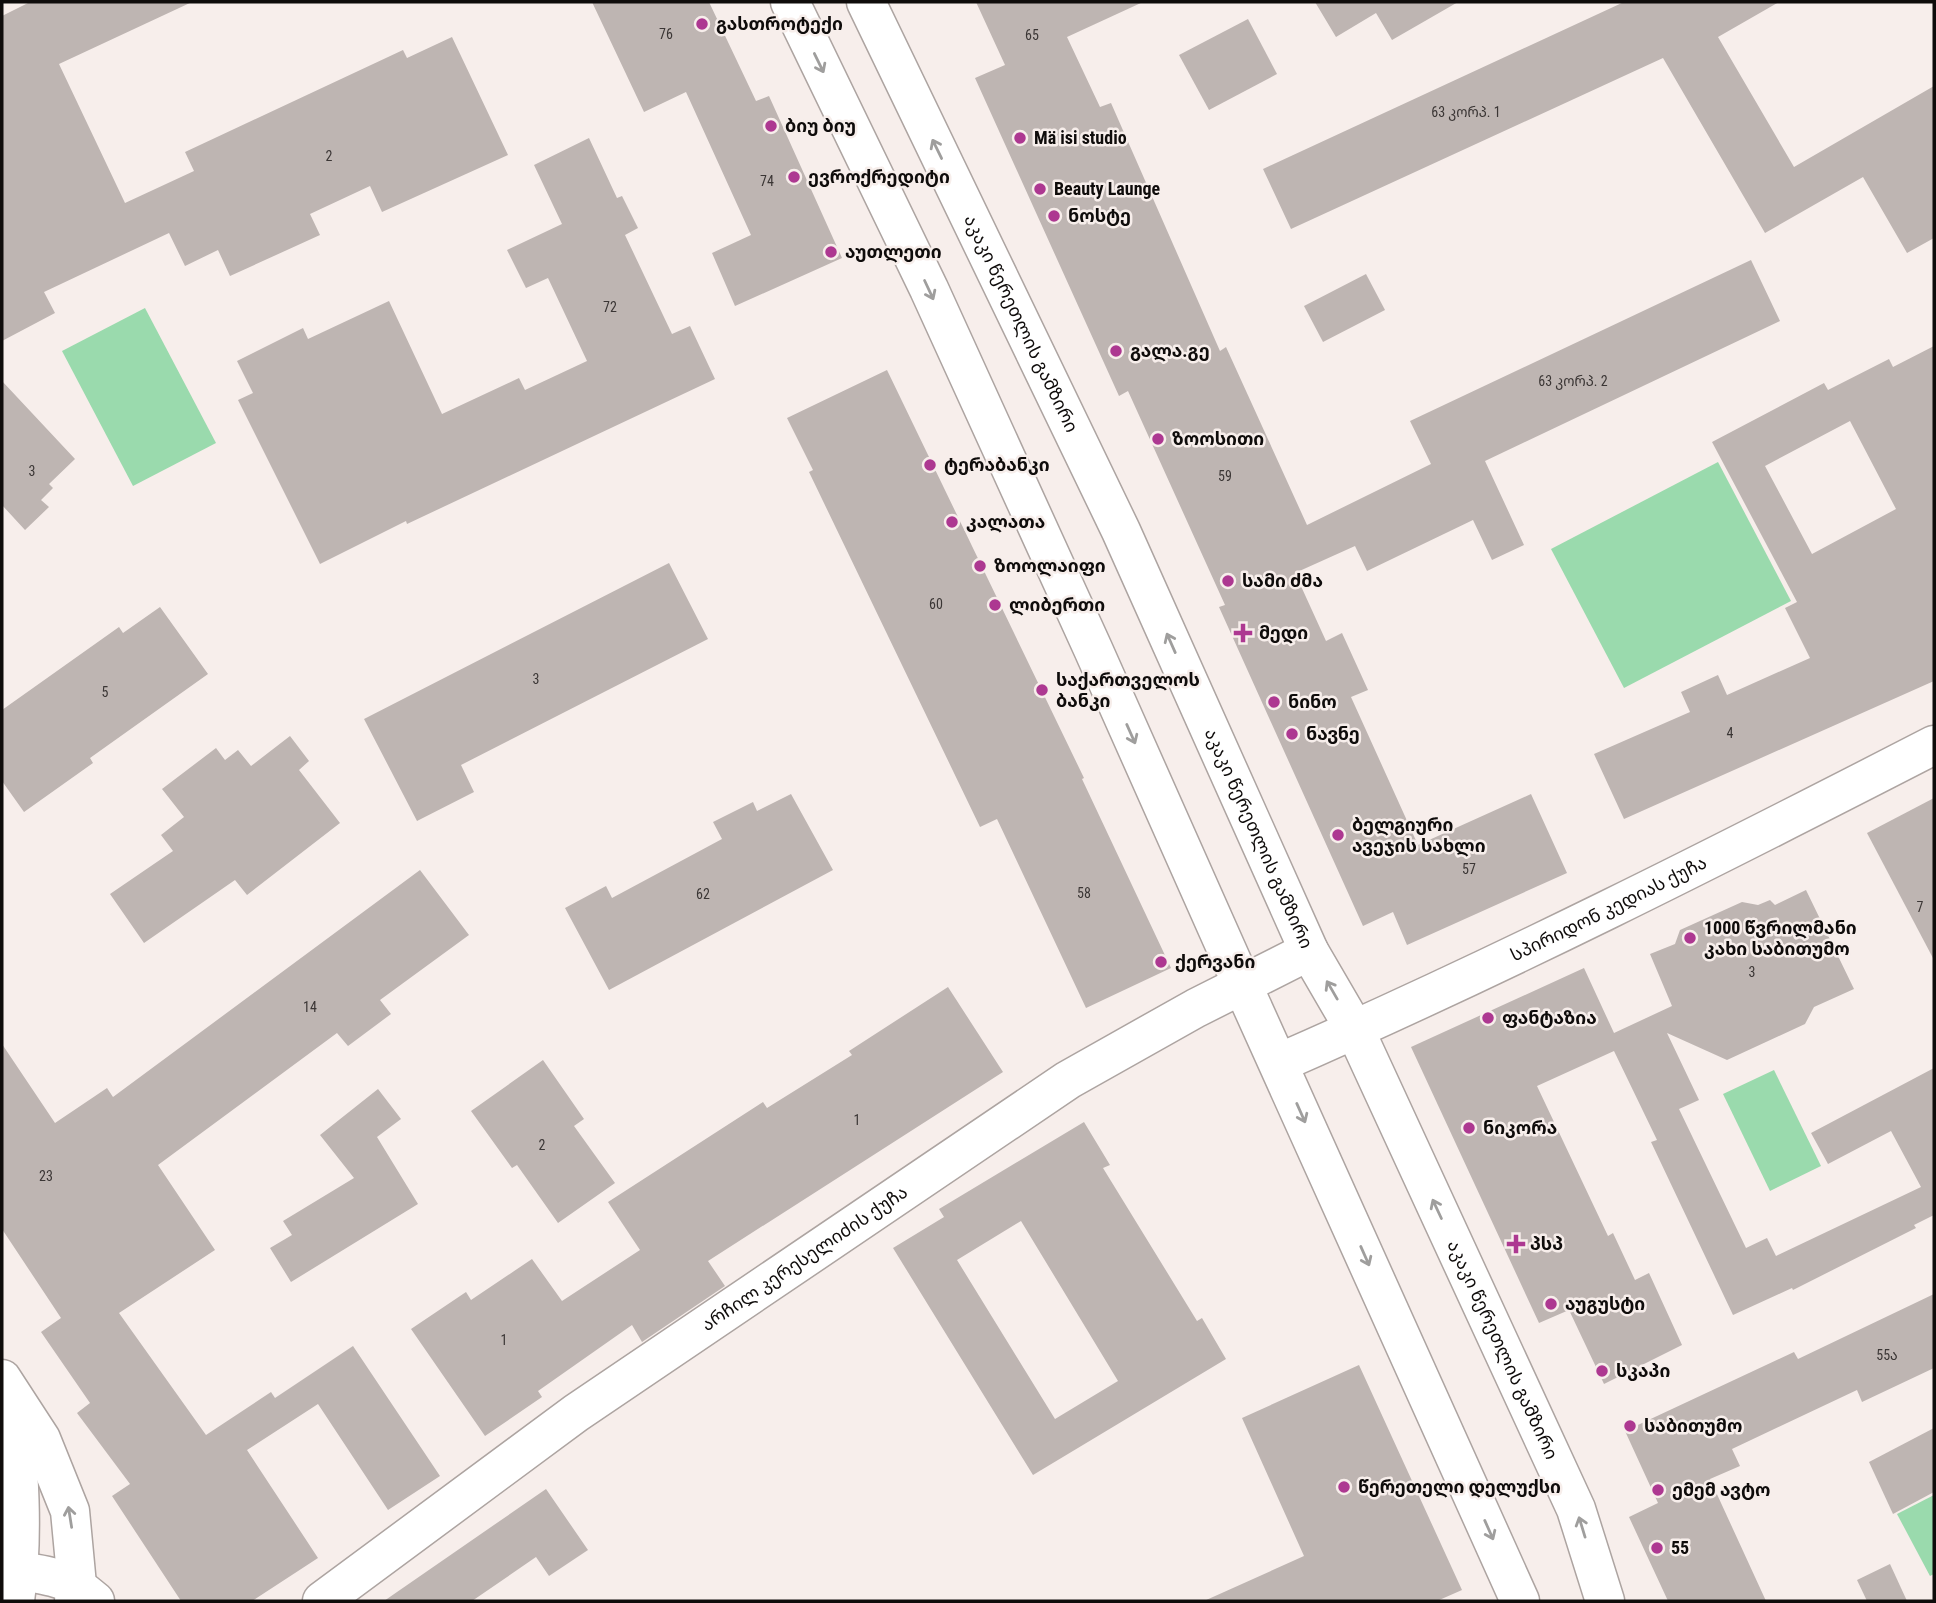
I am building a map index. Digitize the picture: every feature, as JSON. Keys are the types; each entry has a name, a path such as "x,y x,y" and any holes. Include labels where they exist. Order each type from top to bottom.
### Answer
{"main road":[{"path":"790,2 934,302 1099,661 1520,1601"},
{"name":"აკაკი წერეთლის გამზირი","path":"866,2 1121,531 1309,951 1355,1030 1576,1509 1597,1598"},
{"name":"სპირიდონ კედიას ქუჩა","path":"1279,1063 1355,1030 1626,901 1934,745"},
{"name":"არჩილ კერესელიძის ქუჩა","path":"322,1601 576,1413 1068,1080 1242,984 1309,951"},
{"path":"7,1387 20,1488 17,1586 50,1575 82,1596"},
{"path":"7,1387 41,1439 70,1511 82,1596"}],"green space":[{"path":"145,308 216,443 133,486 62,351"},
{"path":"1718,462 1791,601 1624,688 1551,549"},
{"path":"1774,1070 1821,1166 1770,1191 1723,1094"},
{"path":"1934,1495 1934,1574 1930,1576 1897,1514"}],"building":[{"path":"30,2 192,2 59,64 125,203 194,171 185,152 403,50 407,58 452,37 508,155 382,212 370,186 310,214 320,235 230,276 218,250 185,266 169,233 44,292 55,313 2,341 2,16"},
{"path":"592,2 709,2 756,101 769,96 842,258 735,306 712,253 751,235 686,92 644,112"},
{"path":"976,2 1143,2 1067,37 1100,107 1111,103 1220,351 1226,347 1307,525 1431,464 1410,421 1751,260 1780,321 1485,461 1524,545 1492,560 1473,520 1367,571 1355,546 1295,573 1326,641 1342,633 1368,690 1351,697 1418,845 1531,794 1567,873 1407,945 1393,912 1363,926 1219,607 1225,605 1128,391 1119,396 975,78 1005,65"},
{"path":"1315,2 1458,2 1392,40 1376,13 1336,37"},
{"path":"1624,2 1779,2 1718,37 1794,167 1934,86 1934,238 1907,253 1863,177 1765,233 1663,58 1291,229 1263,169"},
{"path":"1248,19 1277,74 1209,110 1179,55"},
{"path":"589,138 617,198 622,196 638,228 625,235 672,334 690,326 715,379 407,524 406,521 320,564 238,400 253,393 237,361 303,328 308,339 389,301 442,414 519,378 525,390 587,361 548,278 526,288 507,250 562,224 534,165"},
{"path":"1366,274 1385,310 1323,342 1304,306"},
{"path":"1934,346 1934,681 1624,819 1594,754 1690,712 1681,692 1718,675 1727,695 1810,658 1785,608 1797,602 1712,442 1824,383 1828,390 1889,359 1893,367","holes":["1850,421 1896,509 1812,554 1765,466"]},
{"path":"887,370 1084,778 1082,779 1171,968 1086,1008 997,819 980,827 809,472 813,470 787,418"},
{"path":"2,381 75,459 49,484 53,488 41,500 49,507 25,530 2,505"},
{"path":"669,563 708,639 461,765 474,792 417,821 364,719"},
{"path":"160,607 208,674 90,758 93,763 24,812 2,781 2,710 119,627 123,633"},
{"path":"290,736 309,761 299,770 340,823 247,895 235,880 144,943 110,894 173,851 161,835 184,817 162,789 216,748 225,760 238,750 251,766"},
{"path":"791,794 833,870 609,990 565,908 606,886 612,898 722,839 713,822 753,802 757,811"},
{"path":"1934,798 1934,960 1867,833"},
{"path":"420,870 469,935 380,1000 391,1014 348,1046 337,1033 158,1165 215,1250 119,1313 206,1435 271,1392 275,1398 353,1346 440,1476 388,1510 318,1404 247,1450 318,1558 252,1601 181,1601 112,1496 130,1484 77,1413 90,1403 41,1332 61,1318 2,1229 2,1044 55,1123 107,1088 113,1097"},
{"path":"1806,890 1854,989 1814,1007 1805,1024 1727,1060 1667,1033 1699,1100 1679,1109 1746,1248 1767,1238 1776,1256 1921,1187 1891,1131 1828,1164 1811,1133 1934,1068 1934,1215 1914,1225 1916,1228 1793,1290 1792,1288 1733,1315 1651,1142 1657,1140 1614,1051 1537,1086 1608,1236 1613,1233 1635,1280 1649,1273 1682,1345 1604,1384 1569,1310 1539,1323 1411,1047 1584,968 1614,1033 1672,1006 1650,954 1675,944 1680,930 1742,902 1758,905 1770,900 1775,905"},
{"path":"948,987 1003,1072 708,1261 725,1286 642,1342 632,1325 538,1391 542,1397 485,1436 411,1329 466,1292 471,1300 532,1259 562,1301 640,1250 608,1202 763,1102 767,1108 852,1055 849,1051"},
{"path":"543,1060 584,1119 574,1126 615,1183 558,1223 517,1165 512,1168 471,1111"},
{"path":"378,1089 401,1119 377,1137 418,1204 291,1282 270,1248 292,1235 283,1221 354,1178 320,1135"},
{"path":"1084,1122 1110,1165 1103,1168 1197,1321 1202,1318 1226,1359 1033,1475 893,1248 944,1217 939,1209","holes":["1021,1221 1118,1381 1055,1419 957,1260"]},
{"path":"1934,1294 1934,1368 1862,1402 1857,1390 1732,1449 1740,1466 1710,1479 1766,1601 1668,1601 1629,1517 1658,1503 1625,1431 1794,1352 1798,1359"},
{"name":"წერეთელი დელუქსი","path":"1359,1365 1462,1590 1437,1601 1204,1601 1304,1556 1242,1418"},
{"path":"1934,1428 1934,1492 1893,1514 1869,1462"},
{"path":"546,1489 588,1550 549,1576 536,1557 472,1601 384,1601"},
{"path":"1890,1564 1907,1601 1867,1601 1857,1580"}],"place":[{"name":"გასთროტექი","path":"702,24"},
{"name":"ბიუ ბიუ","path":"771,126"},
{"name":"Mä isi studio","path":"1020,138"},
{"name":"ევროქრედიტი","path":"794,177"},
{"name":"Beauty Launge","path":"1040,189"},
{"name":"ნოსტე","path":"1054,216"},
{"name":"აუთლეთი","path":"831,252"},
{"name":"გალა.გე","path":"1116,351"},
{"name":"ზოოსითი","path":"1158,439"},
{"name":"ტერაბანკი","path":"930,465"},
{"name":"კალათა","path":"952,522"},
{"name":"ზოოლაიფი","path":"980,566"},
{"name":"სამი ძმა","path":"1228,581"},
{"name":"ლიბერთი","path":"995,605"},
{"name":"მედი","path":"1243,633"},
{"name":"საქართველოს ბანკი","path":"1042,690"},
{"name":"ნინო","path":"1274,702"},
{"name":"ნავნე","path":"1292,734"},
{"name":"ბელგიური ავეჯის სახლი","path":"1338,835"},
{"name":"1000 წვრილმანი კახი საბითუმო","path":"1690,938"},
{"name":"ქერვანი","path":"1161,962"},
{"name":"ფანტაზია","path":"1488,1018"},
{"name":"ნიკორა","path":"1469,1128"},
{"name":"პსპ","path":"1516,1244"},
{"name":"აუგუსტი","path":"1551,1304"},
{"name":"სკაპი","path":"1602,1371"},
{"name":"საბითუმო","path":"1630,1426"},
{"name":"წერეთელი დელუქსი","path":"1344,1487"},
{"name":"ემემ ავტო","path":"1658,1490"},
{"name":"55","path":"1657,1548"}]}
